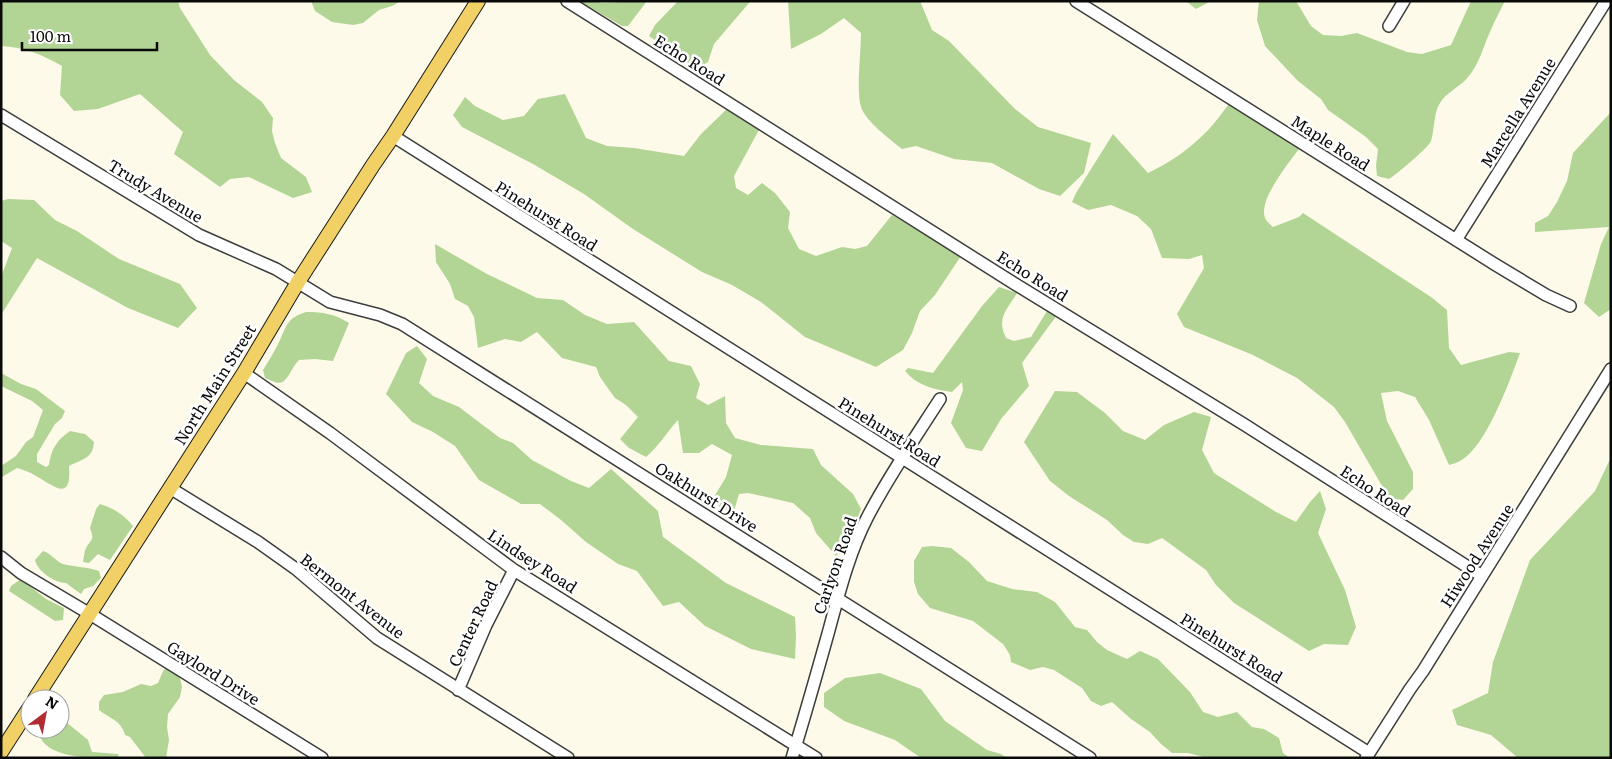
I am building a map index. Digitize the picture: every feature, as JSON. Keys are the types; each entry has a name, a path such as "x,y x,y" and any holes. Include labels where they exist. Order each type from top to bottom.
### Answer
{"main road":[{"name":"North Main Street","path":"41,689 244,373 298,282 478,1"},
{"path":"1,752 20,723"}],"street":[{"name":"Echo Road","path":"567,1 1482,576"},
{"name":"Maple Road","path":"1076,1 1456,240 1546,294 1570,306"},
{"path":"1388,26 1404,1"},
{"name":"Marcella Avenue","path":"1456,240 1606,1"},
{"name":"Trudy Avenue","path":"1,115 182,226 217,243 260,260 298,282"},
{"name":"Pinehurst Road","path":"393,136 1368,755"},
{"name":"Oakhurst Drive","path":"298,282 330,302 380,315 402,324 1090,758"},
{"name":"Hiwood Avenue","path":"1368,755 1423,671 1611,369"},
{"name":"Lindsey Road","path":"244,373 330,433 514,570 816,758"},
{"name":"Carlyon Road","path":"792,758 837,597 866,519 940,399"},
{"name":"Bermont Avenue","path":"170,488 258,542 296,569 377,638 568,758"},
{"name":"Gaylord Drive","path":"1,557 21,573 322,758"},
{"name":"Center Road","path":"458,690 486,625 514,570"}],"green space":[{"path":"1,1 178,1 180,8 210,55 234,80 262,102 273,118 272,131 281,158 306,177 312,192 293,198 249,177 230,179 220,187 174,154 183,132 140,94 98,109 74,111 60,95 62,66 33,52 1,46"},
{"path":"311,1 401,1 379,10 363,23 353,25 332,22 315,11"},
{"path":"579,1 597,1 601,3 647,1 628,26 622,26"},
{"path":"678,1 752,1 714,44 708,62 696,69 649,36 655,25"},
{"path":"788,1 920,1 932,30 949,41 1015,109 1038,127 1091,143 1084,173 1060,196 1039,189 992,163 954,159 916,146 902,149 873,124 861,107 859,82 861,33 844,18 821,34 791,49"},
{"path":"1186,1 1211,1 1196,9"},
{"path":"1259,1 1296,1 1311,26 1323,35 1341,36 1357,33 1407,52 1422,54 1451,45 1471,1 1505,1 1472,72 1439,104 1431,141 1419,155 1389,179 1377,176 1378,149 1366,137 1328,110 1321,99 1298,81 1265,46 1257,20"},
{"path":"565,94 586,138 607,146 684,156 701,134 728,108 760,128 734,176 736,188 748,195 762,183 775,193 790,212 788,228 799,249 816,256 842,247 855,249 867,246 892,215 961,256 935,295 920,311 903,350 876,367 805,337 761,302 732,285 702,272 633,229 584,194 533,164 462,127 453,115 465,97 475,106 503,120 524,116 538,99"},
{"path":"1230,102 1301,146 1276,181 1266,201 1265,218 1273,227 1299,217 1303,213 1431,297 1447,310 1449,348 1461,365 1509,352 1520,353 1488,428 1470,454 1456,463 1449,465 1429,420 1415,397 1398,391 1381,393 1387,421 1413,472 1413,489 1403,500 1389,498 1345,422 1334,407 1297,378 1253,355 1184,327 1177,314 1204,268 1202,255 1189,259 1162,258 1151,229 1137,216 1111,205 1088,210 1072,202 1113,134 1148,173 1194,144 1213,125"},
{"path":"1611,112 1611,309 1599,317 1584,303 1601,244 1609,227 1535,232 1535,223 1548,216 1557,202 1567,181 1573,153"},
{"path":"8,199 34,200 55,220 77,231 119,259 180,284 197,308 178,328 128,308 37,258 1,315 1,277 12,248 1,241 1,201"},
{"path":"435,244 487,274 537,298 563,300 585,315 607,324 634,322 669,361 691,366 700,384 696,398 708,405 725,396 726,423 735,438 761,445 813,449 821,465 853,494 861,509 846,546 836,556 816,533 810,518 793,503 748,493 739,494 734,511 721,510 714,497 726,477 732,455 712,444 699,453 683,453 678,420 646,457 629,448 620,439 638,417 626,405 615,398 600,377 596,367 562,358 537,332 521,342 505,339 478,348 474,317 468,306 455,299 450,284 436,262"},
{"path":"999,287 1017,293 1006,309 1002,319 1006,338 1014,341 1031,337 1047,311 1057,315 1022,363 1029,386 1001,419 982,451 966,448 951,423 963,390 962,382 952,392 939,390 920,383 905,371 908,368 933,373 982,306"},
{"path":"306,312 329,314 349,323 333,361 299,360 283,382 277,383 265,378 263,370 287,325 294,317"},
{"path":"417,346 427,359 419,383 433,396 459,407 500,438 513,443 532,460 571,481 589,488 611,469 658,511 663,537 726,583 795,617 795,659 751,649 705,626 679,602 663,606 637,571 618,564 586,542 540,504 521,504 479,480 455,446 433,432 412,422 386,394 406,353"},
{"path":"1,373 21,384 36,389 65,411 37,454 37,462 46,467 49,465 55,445 70,431 85,434 94,442 92,452 89,455 69,466 68,485 65,488 55,487 31,473 17,468 2,477 1,483 1,466 16,456 26,442 33,437 43,410 32,401 1,386"},
{"path":"1055,391 1077,392 1105,413 1123,431 1145,440 1164,425 1194,412 1211,417 1202,450 1214,473 1276,512 1296,522 1320,491 1326,509 1318,533 1345,590 1356,627 1348,645 1324,644 1309,651 1234,603 1216,585 1206,570 1162,538 1148,544 1134,542 1123,535 1107,520 1069,496 1050,481 1024,442"},
{"path":"1611,457 1611,758 1518,758 1491,735 1457,725 1452,710 1488,693 1493,662 1530,560 1595,491"},
{"path":"100,504 118,512 133,526 110,560 98,554 89,563 83,562 85,550 92,540 90,528 96,509"},
{"path":"922,547 951,548 969,562 987,581 1012,589 1037,592 1055,602 1075,627 1087,630 1107,650 1127,659 1140,651 1158,659 1190,692 1203,712 1218,717 1237,712 1252,727 1264,729 1279,738 1283,753 1290,758 1208,758 1188,753 1172,753 1150,732 1131,719 1112,702 1101,706 1091,701 1082,688 1054,670 1043,667 1030,670 1011,662 1010,655 1003,644 973,621 930,608 918,594 914,582 914,561"},
{"path":"43,551 63,564 99,571 101,578 93,586 84,589 81,594 66,583 52,579 39,568 35,560"},
{"path":"21,579 46,599 64,608 63,620 55,621 9,591 11,586"},
{"path":"167,667 180,678 182,687 180,697 168,714 169,740 166,758 146,758 130,737 125,735 121,726 99,710 99,702 104,695 123,692 141,684 151,686 158,683 163,671"},
{"path":"880,673 921,689 945,721 987,750 1007,758 921,758 895,740 844,721 824,707 824,693 845,678"},
{"path":"70,725 88,740 92,752 118,754 119,758 68,755 51,748 41,740 70,739"}]}
